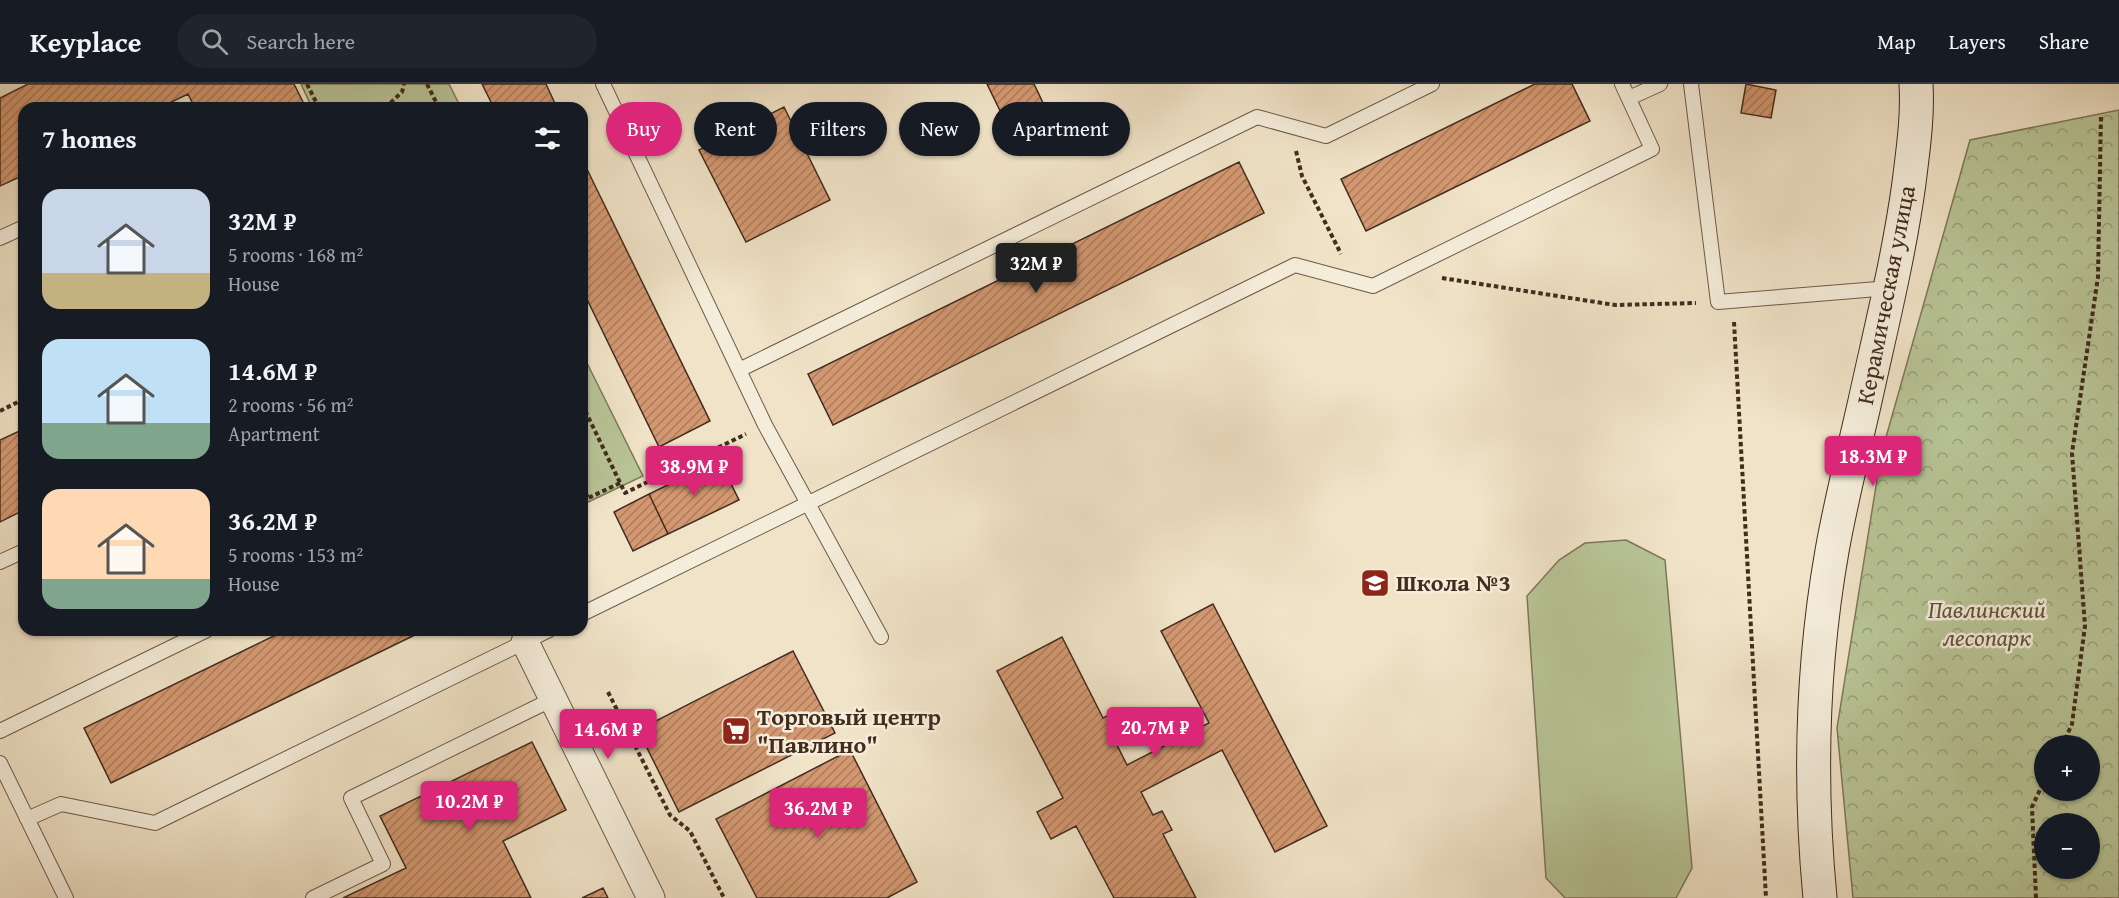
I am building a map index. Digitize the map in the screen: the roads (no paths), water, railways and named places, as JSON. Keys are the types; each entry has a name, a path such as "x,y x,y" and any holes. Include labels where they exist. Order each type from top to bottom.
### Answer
{"main road":[{"name":"Керамическая улица","path":"1821,898 1816,855 1814,789 1815,700 1822,624 1833,550 1905,211 1914,148 1916,84"}],"street":[{"path":"525,642 651,898"}],"lane":[{"path":"603,84 765,425 881,637"},
{"path":"739,370 1257,117 1326,136 1432,84"},
{"path":"588,611 1295,265 1373,286 1652,149 1622,84"},
{"path":"1629,98 1660,84"},
{"path":"1691,84 1722,302 1890,288"},
{"path":"0,238 18,230"},
{"path":"0,562 18,554"},
{"path":"0,731 195,636"},
{"path":"27,819 61,804 155,823 537,636"},
{"path":"314,898 383,864 351,798 553,699"},
{"path":"0,763 66,898"}],"place":[{"name":"Школа №3","path":"1375,583"},
{"name":"Торговый центр \"Павлино\"","path":"736,731"}],"park label":[{"name":"Павлинский лесопарк","path":"1987,624"}]}
